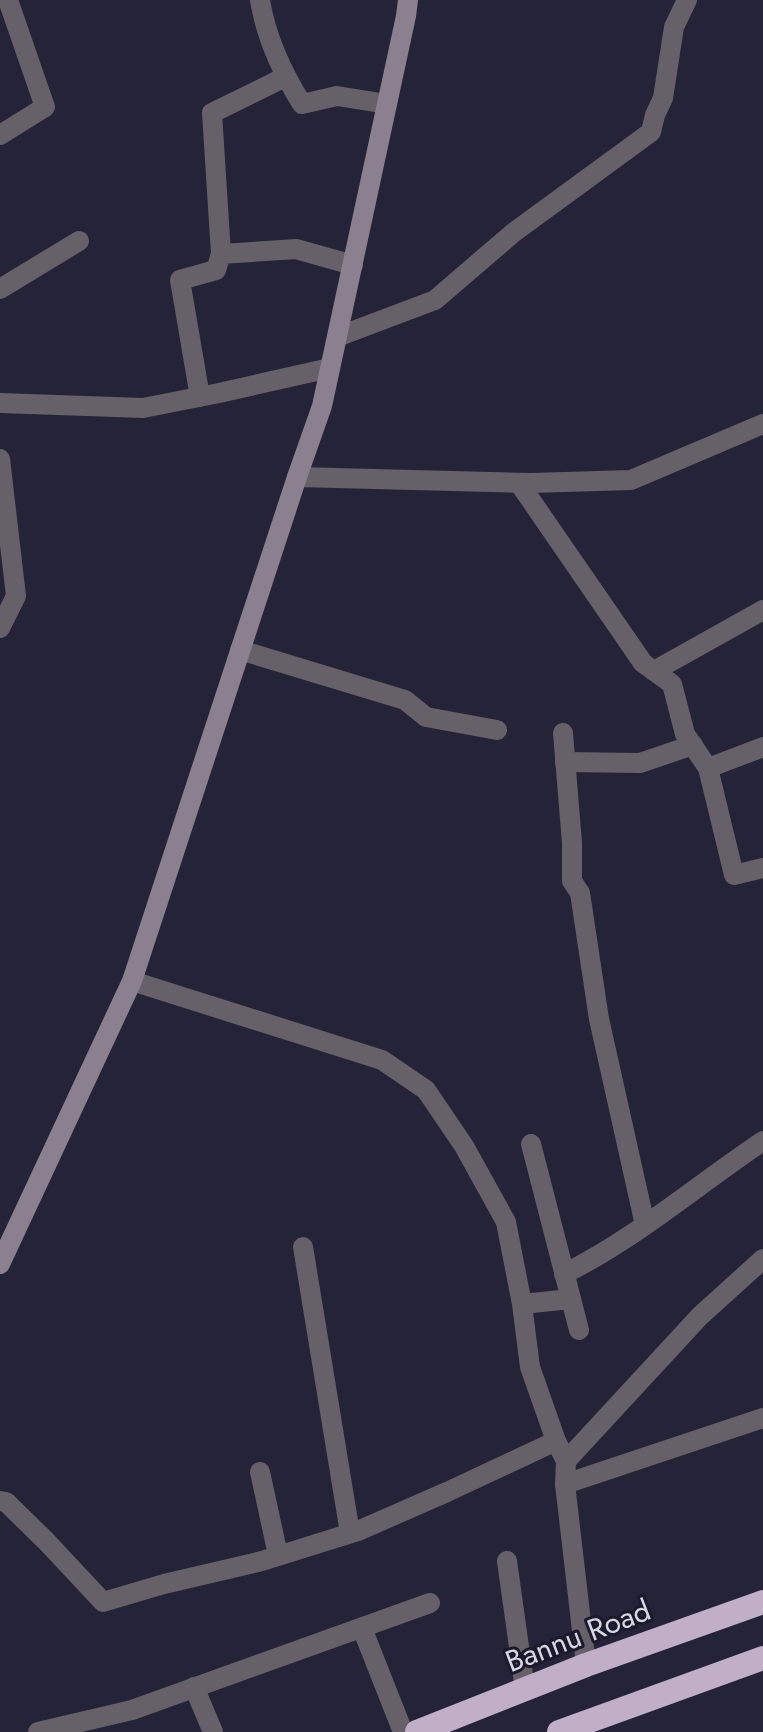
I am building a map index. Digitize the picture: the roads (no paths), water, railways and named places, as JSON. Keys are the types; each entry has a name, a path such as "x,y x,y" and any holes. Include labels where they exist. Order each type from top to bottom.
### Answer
{"highway":[{"name":"Bannu Road","path":"417,1732 586,1665 763,1602"},
{"path":"559,1732 763,1658"}],"main road":[{"path":"0,1264 132,981 322,406 408,0"}],"street":[{"path":"0,135 45,107 8,0"},
{"path":"260,0 264,24 285,77 302,104 337,96 387,104"},
{"path":"337,337 435,300 513,233 651,132 663,98 674,27 687,0"},
{"path":"200,397 180,280 216,270 221,254 212,113 285,77"},
{"path":"0,289 79,241"},
{"path":"221,254 296,249 353,265"},
{"path":"0,403 143,408 330,368"},
{"path":"297,477 519,483 631,480 763,424"},
{"path":"0,459 16,596 0,628"},
{"path":"519,483 643,663 672,684 685,734 708,768 734,875 763,868"},
{"path":"654,671 763,610"},
{"path":"240,650 405,700 426,717 497,730"},
{"path":"563,733 572,881 580,893 599,1019 645,1225"},
{"path":"565,762 640,763 693,745"},
{"path":"708,768 763,747"},
{"path":"132,981 382,1060 426,1090 464,1146 506,1222 530,1367 566,1461 565,1484 586,1665"},
{"path":"564,1274 645,1225 763,1141"},
{"path":"531,1144 579,1330"},
{"path":"303,1247 350,1533"},
{"path":"566,1461 700,1316 763,1259"},
{"path":"522,1304 571,1299"},
{"path":"565,1484 763,1418"},
{"path":"0,1501 6,1502 36,1531 103,1602 350,1533 556,1441"},
{"path":"260,1472 278,1555"},
{"path":"507,1561 525,1690"},
{"path":"38,1732 132,1710 430,1603"},
{"path":"362,1628 403,1732"},
{"path":"194,1687 213,1732"}]}
